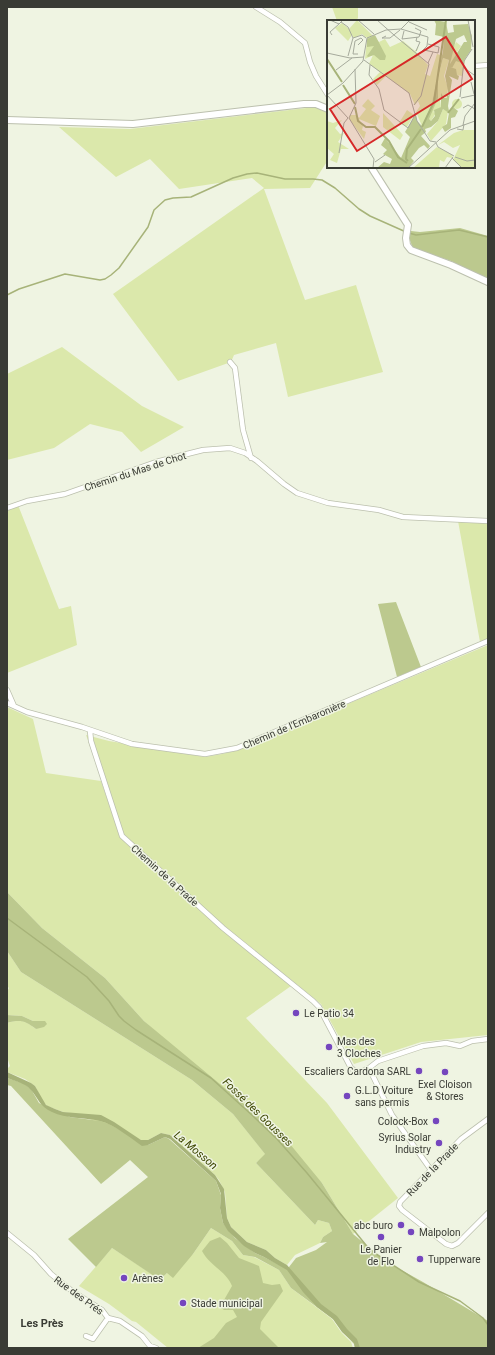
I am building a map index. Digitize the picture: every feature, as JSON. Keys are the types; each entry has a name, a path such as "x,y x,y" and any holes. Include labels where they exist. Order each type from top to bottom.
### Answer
{"street":[{"path":"256,7 280,22 305,43 310,62 316,76 327,93"},
{"path":"475,66 488,65"},
{"path":"7,120 133,124 304,104 327,106"},
{"path":"372,168 408,225 406,238 407,245 411,250 451,265 488,282"},
{"path":"230,362 235,368 243,430 251,458"},
{"name":"Chemin du Mas de Chot","path":"7,508 27,501 65,494 156,462 203,450 230,448 240,451 251,458 297,493 328,503 379,510 403,517 488,521"},
{"name":"Chemin de l'Embaronière","path":"7,704 27,712 82,727 90,731 132,744 205,754 214,753 237,748 488,641"},
{"path":"7,690 14,706"},
{"name":"Chemin de la Prade","path":"90,731 91,741 122,836 223,928 294,984 313,1001 319,1008 351,1068 355,1071 361,1072 369,1068"},
{"path":"431,1170 390,1111 369,1068 378,1061 423,1046 446,1043 460,1046 472,1040 488,1039"},
{"name":"Rue de la Prade","path":"488,1119 461,1139 400,1202 399,1206 402,1210 446,1244 452,1246 458,1243 488,1213"},
{"name":"Rue des Prés","path":"7,1233 34,1255 50,1274 78,1295 102,1310 108,1318 120,1321 137,1332 142,1336 149,1347 156,1348"},
{"path":"86,1336 93,1339 108,1318"}],"shaded area":[{"path":"332,7 358,7 357,20 337,20"},
{"path":"315,107 327,113 327,162 310,188 264,189 305,300 356,285 383,372 288,397 276,343 234,355 231,362 178,381 113,294 264,188 252,178 179,189 150,159 116,177 59,127 130,129"},
{"path":"460,228 488,236 488,280 451,261 413,248 409,238 411,231 420,232"},
{"path":"62,347 142,406 184,427 141,452 122,432 90,424 54,448 7,460 7,374"},
{"path":"18,505 59,609 71,606 77,645 7,673 7,511"},
{"path":"458,521 488,522 488,639 480,642"},
{"path":"396,602 421,667 397,677 378,604"},
{"path":"488,645 488,1035 421,1042 354,1064 321,1004 216,919 123,837 86,735 109,741 205,757 222,754 238,750"},
{"path":"7,707 33,719 46,773 101,781 120,837 180,892 291,986 246,1018 327,1103 398,1198 353,1234 322,1183 144,1021 105,978 42,928 7,892"},
{"path":"7,892 42,928 105,978 144,1021 285,1138 322,1183 353,1234 387,1262 488,1321 488,1348 355,1348 354,1344 333,1319 291,1288 279,1270 255,1257 243,1255 232,1241 211,1228 193,1254 173,1278 167,1273 160,1280 112,1248 96,1267 68,1239 148,1177 130,1160 101,1184 11,1086 7,1085 7,1078 23,1083 31,1089 39,1103 70,1117 100,1121 109,1124 148,1145 165,1137 169,1139 216,1181 221,1195 220,1208 223,1223 235,1238 255,1253 285,1268 289,1267 296,1258 316,1250 327,1242 320,1243 323,1237 332,1231 329,1223 318,1220 315,1225 256,1163 265,1154 233,1114 192,1080 21,972 7,951"},
{"path":"7,951 21,972 192,1080 233,1114 266,1155 256,1163 315,1225 318,1220 329,1223 332,1231 323,1237 320,1243 295,1255 287,1265 275,1258 266,1250 247,1242 231,1227 227,1218 225,1192 219,1180 170,1135 161,1133 148,1140 141,1140 77,1114 63,1112 47,1106 43,1102 35,1086 25,1079 7,1072 7,1069 10,1066 7,1057 7,1023 22,1021 36,1029 45,1021 33,1021 22,1016 7,1015 7,992 9,988 7,986"},
{"path":"7,1015 22,1016 33,1021 45,1021 47,1024 44,1027 36,1029 23,1022 16,1021 7,1023"},
{"path":"7,1072 35,1086 46,1105 55,1109 63,1112 101,1115 141,1140 148,1140 161,1133 170,1135 215,1175 224,1189 227,1218 231,1227 247,1242 266,1250 275,1258 287,1265 321,1304 337,1316 357,1339 360,1348 355,1348 354,1343 342,1332 333,1319 317,1307 303,1292 287,1270 244,1246 228,1231 223,1223 220,1208 221,1194 216,1181 170,1139 165,1137 148,1145 142,1146 106,1123 69,1117 52,1112 44,1107 26,1086 20,1082 7,1078"},
{"path":"211,1228 232,1241 243,1255 254,1257 279,1270 291,1288 332,1319 341,1332 351,1342 353,1348 168,1348 136,1322 132,1321 109,1304 79,1286 112,1248 161,1280 167,1273 193,1254"},
{"path":"220,1237 239,1258 259,1266 263,1283 272,1285 280,1284 283,1291 261,1322 260,1329 279,1348 198,1348 214,1338 226,1323 237,1317 233,1310 224,1310 220,1307 232,1286 230,1281 205,1256 202,1251 210,1241"}],"waterway":[{"path":"7,295 19,289 65,274 100,280 105,279 119,268 148,227 154,210 165,200 191,197 233,178 247,174 257,173 285,179 322,180 335,188 359,209 370,216 406,232"},
{"path":"409,233 416,235 459,230 488,237"},
{"name":"Fossé des Gousses","path":"7,918 87,977 109,1001 124,1021 211,1078 253,1116 277,1139 307,1173 370,1250 419,1282 460,1301 483,1318 488,1325"}],"place":[{"name":"Le Patio 34","path":"296,1013"},
{"name":"Mas des 3 Cloches","path":"329,1047"},
{"name":"Escaliers Cardona SARL","path":"419,1071"},
{"name":"Exel Cloison & Stores","path":"445,1072"},
{"name":"G.L.D Voiture sans permis","path":"347,1096"},
{"name":"Colock-Box","path":"436,1121"},
{"name":"Syrius Solar Industry","path":"439,1143"},
{"name":"abc buro","path":"401,1225"},
{"name":"Malpolon","path":"411,1232"},
{"name":"Le Panier de Flo","path":"381,1237"},
{"name":"Tupperware","path":"420,1259"},
{"name":"Arènes","path":"124,1278"},
{"name":"Stade municipal","path":"183,1303"}],"district":[{"name":"Les Près","path":"42,1323"}],"water label":[{"name":"La Mosson","path":"196,1150"}]}
